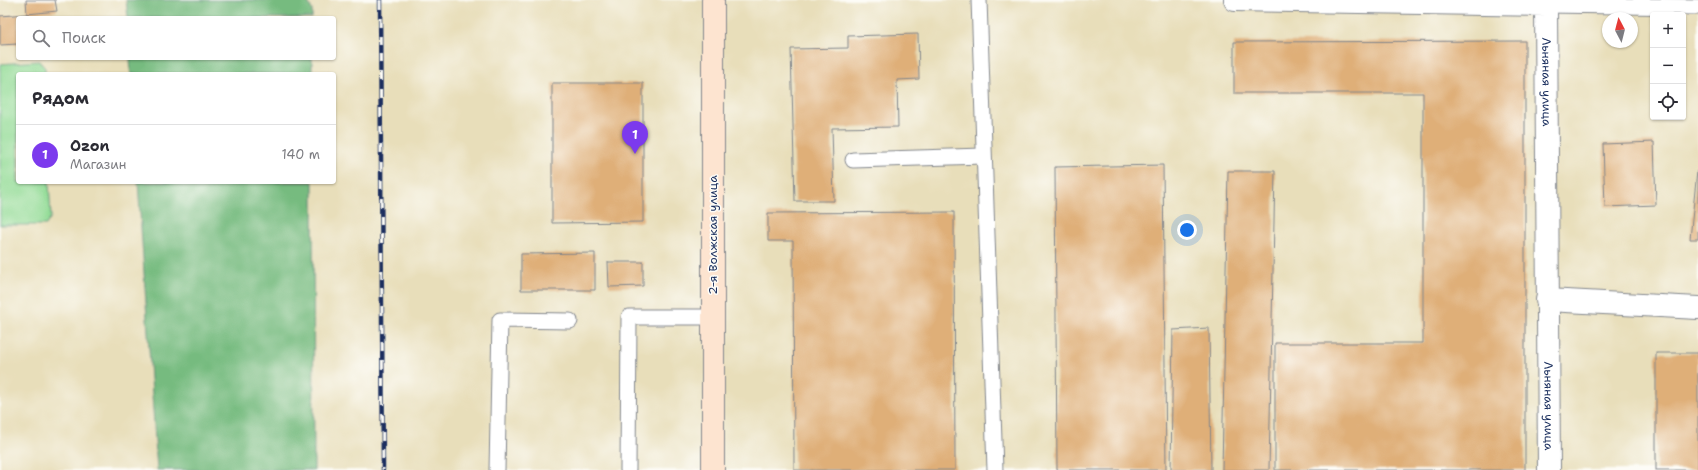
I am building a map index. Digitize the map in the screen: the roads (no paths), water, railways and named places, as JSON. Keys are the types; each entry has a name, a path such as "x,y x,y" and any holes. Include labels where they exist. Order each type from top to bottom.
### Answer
{"street":[{"name":"2-я Волжская улица","path":"713,0 713,470"},
{"path":"1235,0 1546,5"},
{"name":"Льняная улица","path":"1546,5 1549,470"},
{"path":"1548,300 1698,308"}],"lane":[{"path":"979,0 983,156 995,470"},
{"path":"1546,5 1698,7"},
{"path":"853,160 983,156"},
{"path":"628,470 629,317 712,317"},
{"path":"497,470 500,320 570,321"}],"railway":[{"path":"380,0 383,470"}],"place":[{"name":"Ozon","path":"635,154"}]}
